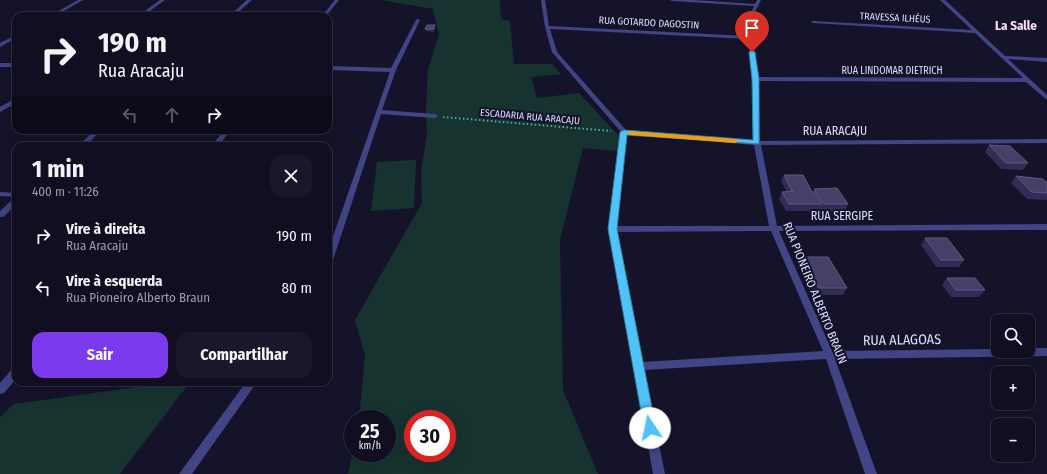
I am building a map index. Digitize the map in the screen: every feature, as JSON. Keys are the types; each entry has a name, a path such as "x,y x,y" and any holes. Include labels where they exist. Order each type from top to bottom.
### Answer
{"street":[{"path":"59,12 81,0"},
{"path":"146,12 163,0"},
{"path":"236,12 250,0"},
{"path":"327,12 337,0"},
{"path":"543,0 547,26 555,52 624,132 612,229 659,474"},
{"path":"672,0 757,3"},
{"path":"942,0 1047,98"},
{"name":"RUA PIONEIRO ALBERTO BRAUN","path":"757,3 751,16 750,38 756,79 756,142 774,229 829,355 871,474"},
{"path":"332,251 393,70 418,20"},
{"name":"TRAVESSA ILHÉUS","path":"813,22 975,32"},
{"name":"RUA GOTARDO DAGOSTIN","path":"547,26 750,38"},
{"path":"0,45 12,38"},
{"path":"1004,57 1047,60"},
{"path":"0,65 12,66"},
{"path":"332,68 393,70"},
{"name":"RUA LINDOMAR DIETRICH","path":"756,79 1028,80"},
{"path":"0,110 12,102"},
{"path":"379,112 435,116"},
{"name":"RUA ARACAJU","path":"624,132 756,142 1047,141"},
{"path":"86,142 94,134"},
{"path":"218,142 224,134"},
{"path":"0,194 12,195"},
{"path":"0,215 12,204"},
{"name":"RUA SERGIPE","path":"612,229 1047,227"},
{"name":"RUA ALAGOAS","path":"638,366 829,355 1047,352"},
{"path":"0,390 12,376"},
{"path":"185,474 249,386"}],"path":[{"name":"ESCADARIA RUA ARACAJU","path":"435,116 624,132"}],"green space":[{"path":"381,0 500,0 501,19 510,21 514,64 552,64 561,74 531,77 537,98 579,93 619,136 618,151 583,148 560,240 563,390 598,474 348,474 351,462 396,462 396,410 360,410 365,355 355,320 422,203 421,173 427,133 426,112 428,69 439,35 433,9"},
{"path":"416,160 414,208 371,211 377,162"},
{"path":"145,386 187,386 120,474 0,474 0,417 14,404"}],"building":[{"path":"427,25 435,25 434,29 425,29"},
{"path":"989,145 1010,146 1028,163 1006,163"},
{"path":"784,175 803,175 812,192 814,192 822,204 789,204 782,192 795,191 792,191"},
{"path":"1016,176 1043,179 1047,183 1047,193 1032,192"},
{"path":"837,188 848,204 824,204 814,189"},
{"path":"925,238 947,238 964,260 941,260"},
{"path":"802,257 828,257 847,288 819,288"},
{"path":"947,278 975,278 985,290 956,290"}],"slow traffic":[{"path":"631,133 735,141"}],"district":[{"name":"La Salle","path":"1016,25"}],"route":[{"path":"650,428 612,229 624,132 756,142 756,79 752,52"}]}
